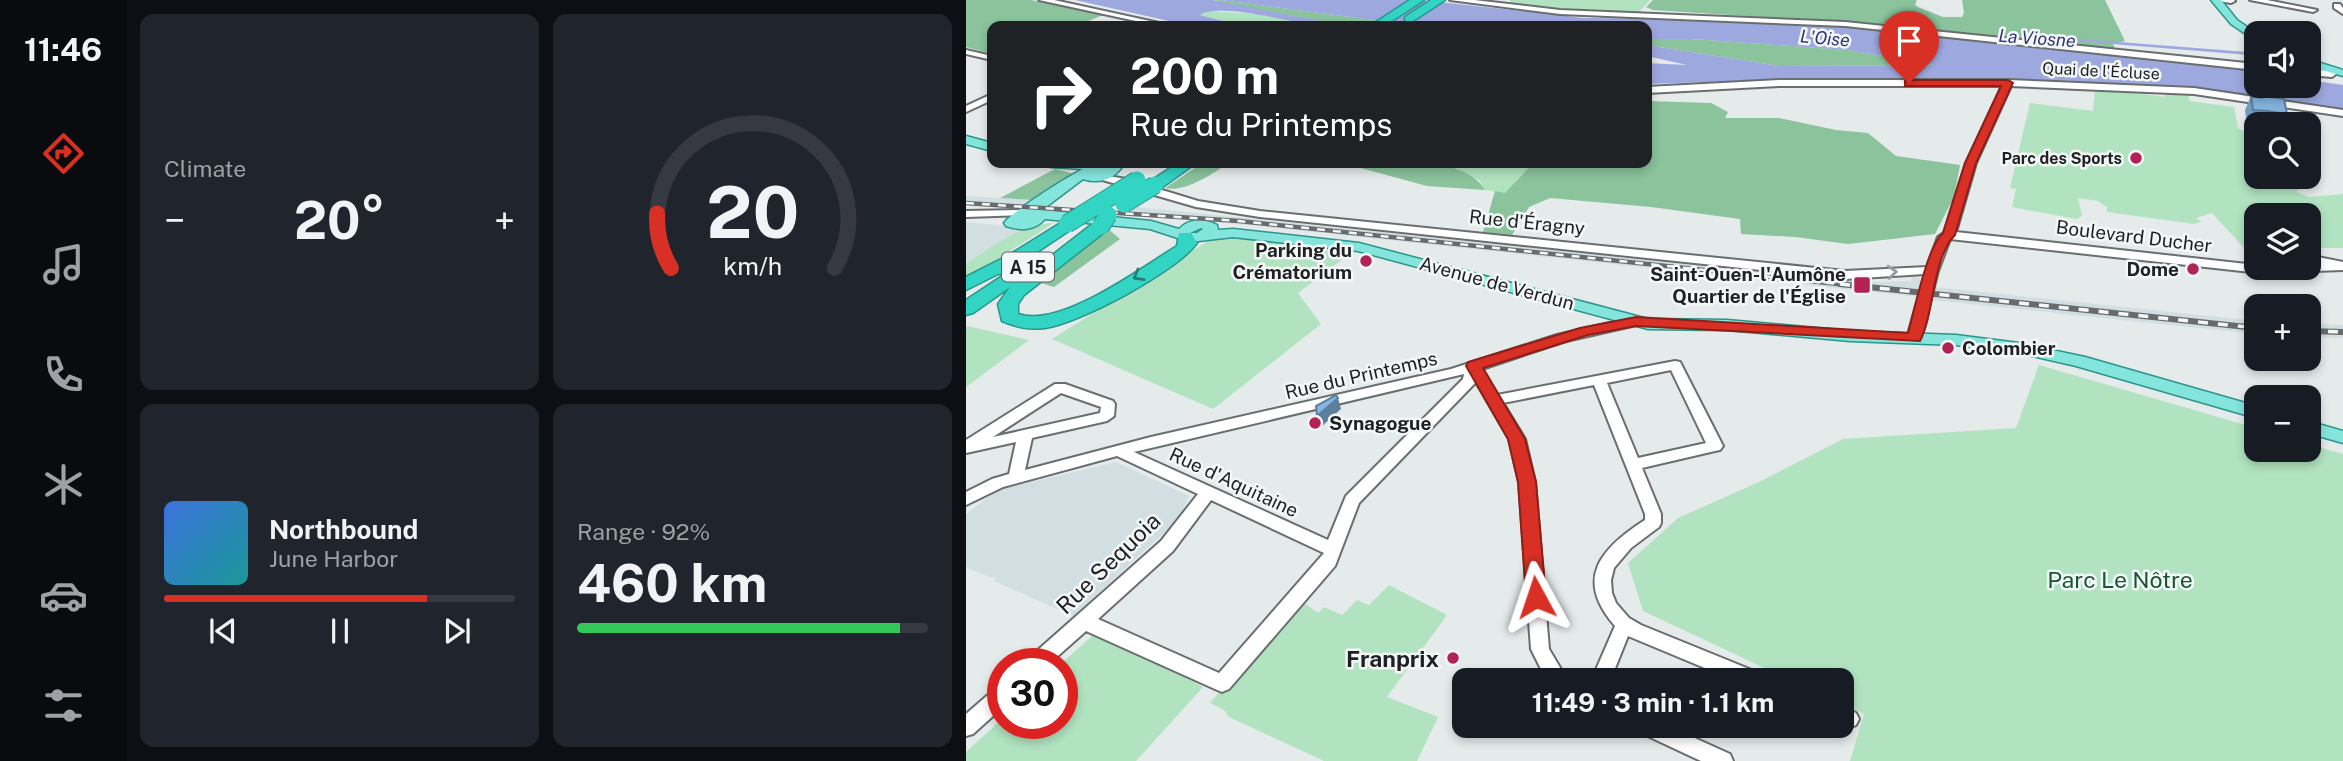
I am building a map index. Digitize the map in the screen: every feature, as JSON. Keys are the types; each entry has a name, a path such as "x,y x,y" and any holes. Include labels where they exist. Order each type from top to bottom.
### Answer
{"highway":[{"path":"1385,21 1418,0"},
{"path":"1407,21 1439,0"},
{"name":"A 15","path":"966,309 1088,222 1106,172 1131,168"},
{"name":"A 15","path":"966,292 1024,253 1088,222 1180,168"},
{"path":"1088,222 1017,291 1009,304 1009,317 1018,323 1034,324 1069,315 1183,250 1195,231"},
{"path":"966,284 1024,253"}],"main road":[{"path":"2223,1 2234,22 2244,29"},
{"path":"966,140 987,146"},
{"path":"1082,168 1106,172"},
{"path":"1082,168 1106,172"},
{"path":"1028,217 1056,195 1106,172"},
{"name":"Avenue de Verdun","path":"1028,217 1233,233 1383,252 1636,321 1977,342 2043,353 2244,409"},
{"path":"2321,431 2343,437"}],"street":[{"path":"1043,0 1145,21"},
{"path":"1454,0 1573,13 1845,24 2244,66"},
{"path":"2254,0 2313,10"},
{"path":"966,52 987,57"},
{"name":"Quai de l'Écluse","path":"1652,90 1766,83 2008,83 2194,91 2343,113"},
{"path":"1914,338 1932,271 1944,237 1950,231 1971,163 2008,83"},
{"path":"966,109 987,99"},
{"name":"Rue d'Éragny","path":"1106,172 1196,204 1244,212 1853,275 1932,271"},
{"path":"966,216 1028,217"},
{"name":"Boulevard Ducher","path":"1950,231 1995,233 2183,255 2244,259"},
{"name":"Boulevard Ducher","path":"1950,231 1969,236 2244,267"},
{"name":"Boulevard Ducher","path":"1969,236 1995,233"},
{"name":"Boulevard Ducher","path":"2321,268 2331,268 2338,264"},
{"name":"Rue du Printemps","path":"968,497 1016,478 1227,423 1407,385 1585,331 1636,321"},
{"path":"1495,400 1675,365 1715,446 1633,464"},
{"path":"1473,366 1517,439 1527,482 1540,649 1549,668"},
{"path":"1085,622 1222,683 1329,561 1352,500 1470,380 1473,366"},
{"path":"1598,379 1653,514 1653,523 1620,545 1607,561 1601,580 1608,603 1625,625 1726,668"},
{"path":"1060,387 1108,404 1107,416 966,448 1060,387"},
{"path":"1016,478 1025,435"},
{"name":"Rue d'Aquitaine","path":"1119,451 1333,550"},
{"name":"Rue Sequoia","path":"1055,648 1167,546 1208,494"},
{"path":"1608,668 1614,644 1625,625"},
{"path":"966,727 987,708"},
{"path":"1672,738 1723,761"}],"shaded area":[{"path":"966,196 1035,200 1023,209 966,206"},
{"path":"1137,207 1875,282 1911,281 1912,277 1920,278 1923,288 1920,297 1249,225 1125,215"},
{"path":"966,222 1007,226 1037,224 966,269"},
{"path":"1935,287 2244,320 2244,333 1933,300"},
{"path":"2321,324 2343,325 2343,338 2321,337"},
{"path":"1116,462 1189,496 1179,519 1073,616 994,581 994,577 966,567 966,514 998,490"}],"green space":[{"path":"966,0 1031,0 1103,15 1088,21 987,21 987,53 966,47"},
{"path":"1221,0 1382,21 1320,21 1210,1"},
{"path":"1510,0 1650,0 1639,12 1510,6"},
{"path":"1653,0 1917,0 1915,5 1918,7 1943,17 1962,17 1962,0 2105,0 2125,41 2113,44 2116,51 1866,24 1653,10 1646,7"},
{"path":"1210,11 1257,14 1294,21 1223,21 1200,15"},
{"path":"1652,39 1692,39 1848,50 1934,65 1779,66 1652,46"},
{"name":"Parc des Sports","path":"2095,89 2165,97 2166,93 2189,96 2189,101 2234,107 2238,128 2244,131 2244,189 2299,189 2296,192 2309,197 2343,194 2343,248 2321,248 2321,203 2244,203 2244,248 2212,213 2196,218 2201,222 2194,224 2107,212 2107,207 2098,201 2078,198 2082,216 2076,219 2012,207 2016,189 2010,188 2030,103 2093,111"},
{"path":"1652,101 1711,103 1728,112 1725,118 1779,118 1836,130 1868,133 1896,156 1960,165 1954,197 1935,234 1848,244 1741,234 1740,219 1651,207 1550,198 1529,207 1512,235 1483,232 1495,191 1505,193 1528,168 1652,168"},
{"path":"1195,168 1220,168 1181,188 1165,188"},
{"path":"1360,168 1451,168 1474,178 1485,190 1427,186"},
{"path":"1451,168 1528,168 1505,193 1485,190 1479,180"},
{"path":"1055,169 1075,174 1035,200 1000,198"},
{"path":"1054,223 966,279 966,264 997,243 1030,227"},
{"path":"1106,227 1120,239 1054,287 1034,281"},
{"path":"1216,236 1353,251 1298,293 1321,324 1213,409 1052,339"},
{"path":"967,326 1029,340 966,387"},
{"name":"Parc Le Nôtre","path":"2039,365 2244,425 2244,462 2321,462 2321,448 2343,454 2343,761 1850,761 1864,714 1854,709 1854,668 1764,668 1643,611 1628,563 1678,518 1759,482 1843,439 2016,428"},
{"path":"1389,585 1447,615 1387,697 1438,717 1417,761 1324,761 1229,717 1224,710 1210,703 1299,599 1318,613 1324,607 1342,615 1357,600 1369,605"},
{"path":"1100,629 1203,687 1136,761 966,761 966,752 987,733 987,739 1078,739 1078,649"}],"water":[{"path":"1075,0 1212,0 1321,21 1291,21 1224,11 1200,15 1223,21 1169,21"},
{"name":"L'Oise","path":"1221,0 1421,0 1584,18 1719,19 1823,25 2244,68 2244,96 2205,90 2042,81 1742,81 1652,84 1652,63 1687,65 1652,57 1652,46 1779,66 1934,65 1848,50 1692,39 1652,39 1652,21 1382,21"},
{"name":"La Viosne","path":"1836,19 1985,36 2068,38 2244,52 2244,55 2063,40 1989,38 1865,24 1822,22"},
{"path":"2321,82 2343,85 2343,110 2260,98 2321,98"}],"building":[{"path":"2251,98 2277,98 2284,99 2287,112 2274,112 2253,110"},
{"path":"1336,395 1338,398 1317,416 1316,406"}],"railway":[{"path":"966,203 1239,221 1857,286"},
{"path":"1840,284 2244,327"},
{"path":"2321,331 2343,332"}],"place":[{"name":"Parc des Sports","path":"2136,158"},
{"name":"Parking du Crématorium","path":"1366,261"},
{"name":"Dome","path":"2193,269"},
{"name":"Saint-Ouen-l'Aumône Quartier de l'Église","path":"1862,285"},
{"name":"Colombier","path":"1948,348"},
{"name":"Synagogue","path":"1315,423"},
{"name":"Franprix","path":"1453,658"}],"route":[{"path":"1536,597 1527,482 1517,439 1473,366 1585,331 1636,321 1914,338 1932,271 1944,237 1949,235 1971,163 2008,83 1909,83"}]}
